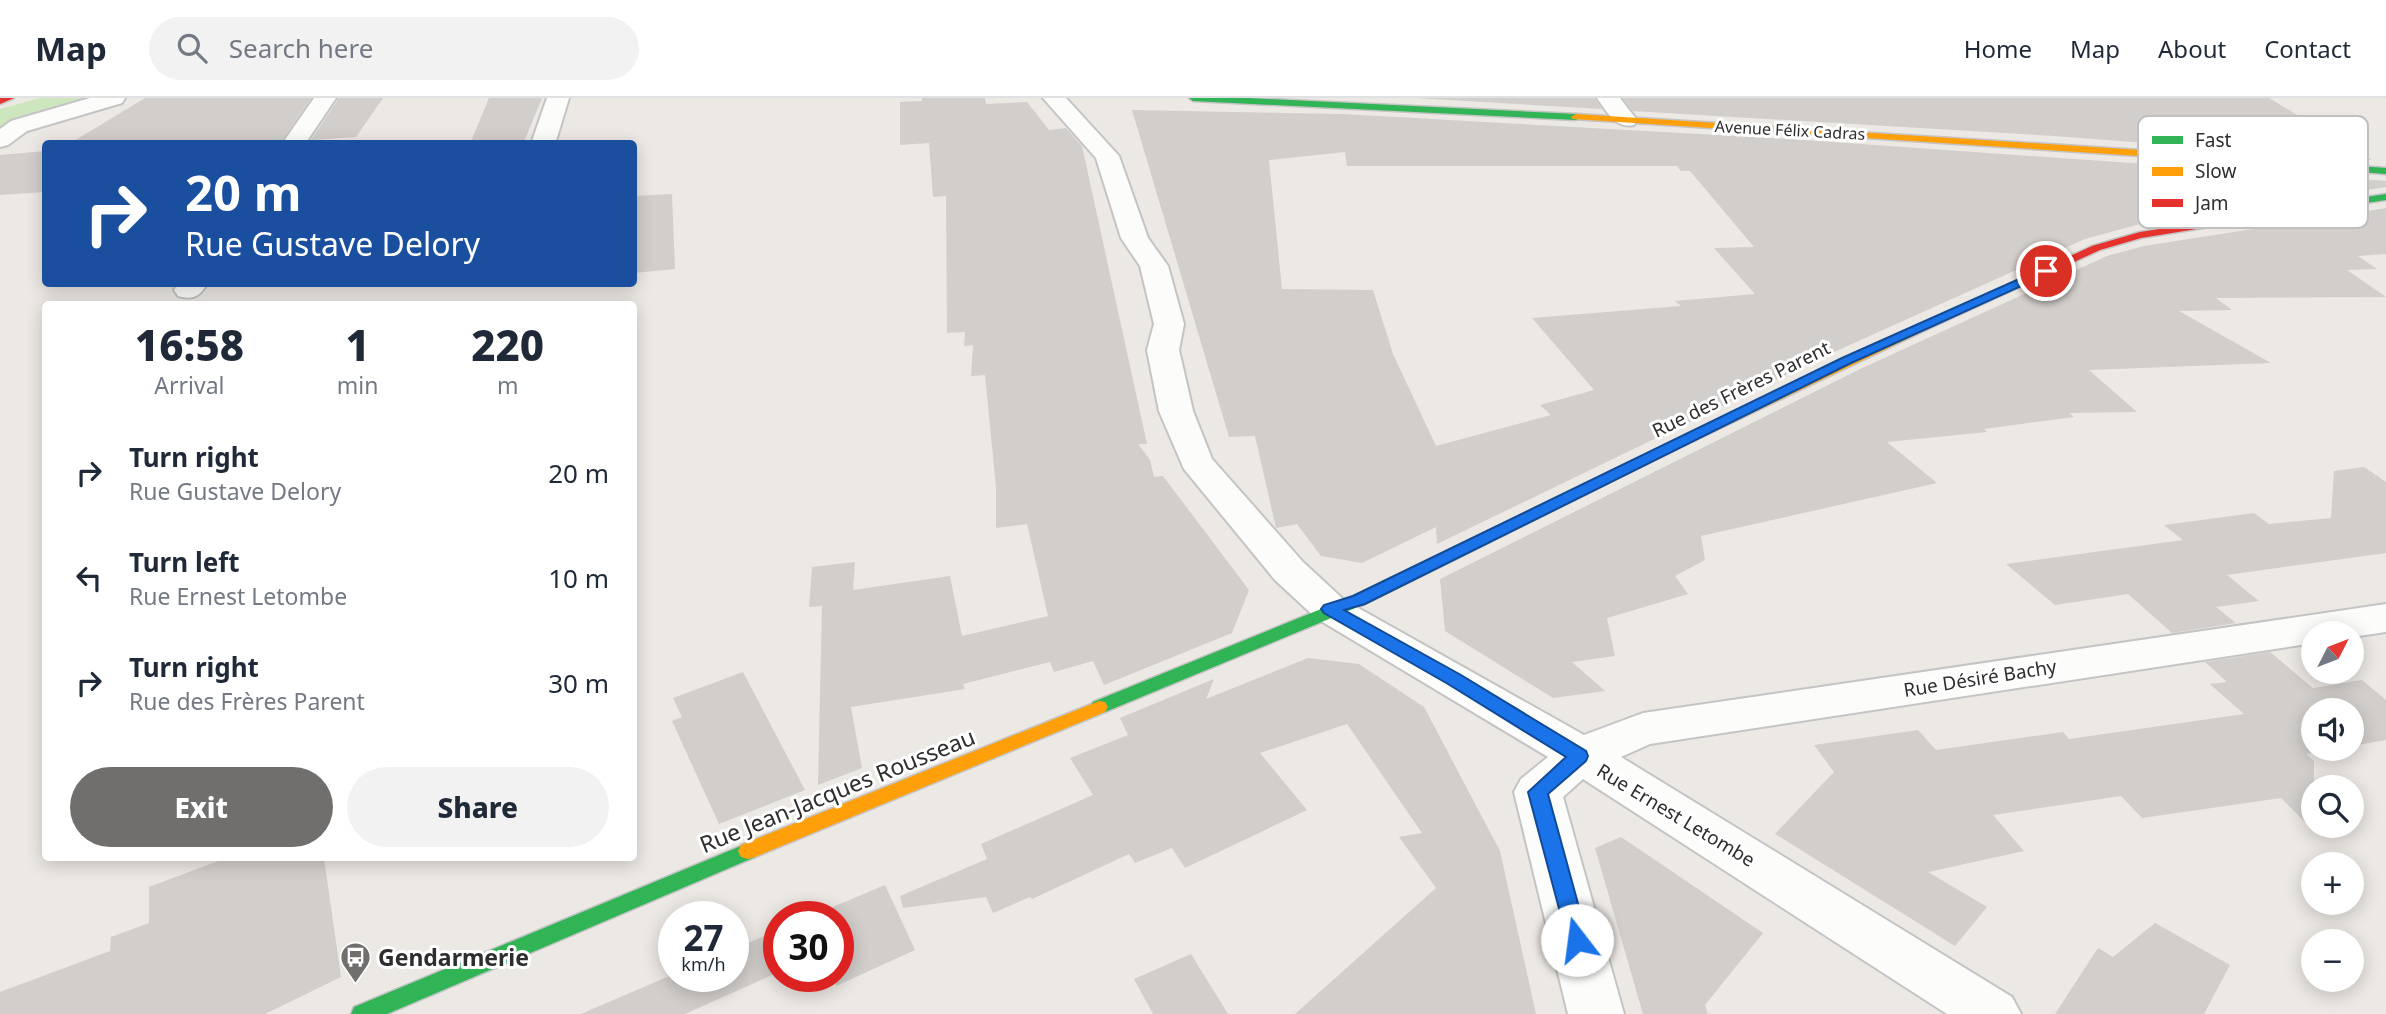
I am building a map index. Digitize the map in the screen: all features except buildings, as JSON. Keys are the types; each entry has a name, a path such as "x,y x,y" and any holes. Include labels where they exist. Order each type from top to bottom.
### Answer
{"main road":[{"path":"0,101 10,98"},
{"name":"Avenue Félix Cadras","path":"1193,98 1388,106 2138,151"},
{"name":"Avenue Félix Cadras","path":"2368,169 2386,171"},
{"name":"Rue des Frères Parent","path":"2368,200 2386,197"},
{"name":"Rue des Frères Parent","path":"1330,609 1359,600 1846,360 2096,248 2140,235 2185,228"},
{"name":"Rue Jean-Jacques Rousseau","path":"362,1014 1330,609"}],"street":[{"path":"0,140 19,126 114,98"},
{"path":"296,140 325,98"},
{"path":"544,140 558,98"},
{"name":"Rue Ernest Letombe","path":"1054,98 1107,156 1135,238 1154,266 1169,324 1163,350 1165,362 1176,411 1196,461 1289,571 1330,609 1671,809 1993,1014"},
{"path":"1608,98 1626,120"},
{"name":"Rue Désiré Bachy","path":"1596,1014 1538,792 1579,756 1643,729 2386,618"}],"green space":[{"path":"40,98 101,98 0,129 0,109"}],"traffic: fast":[{"path":"1193,98 1576,117"},
{"path":"2368,170 2386,171"},
{"path":"2368,200 2386,197"},
{"path":"1099,707 1359,600 1680,442"},
{"path":"362,1014 748,851"}],"traffic: slow":[{"path":"1576,117 2138,153"},
{"path":"1680,442 1924,326"},
{"path":"748,851 1099,707"}],"traffic: jam":[{"path":"0,101 10,98"},
{"path":"1924,326 2096,248 2140,235 2185,228"}],"place":[{"name":"Gendarmerie","path":"355,984"}],"route":[{"path":"1577,940 1538,792 1579,756 1455,680 1330,609 1359,600 1846,360 2046,271"}]}
